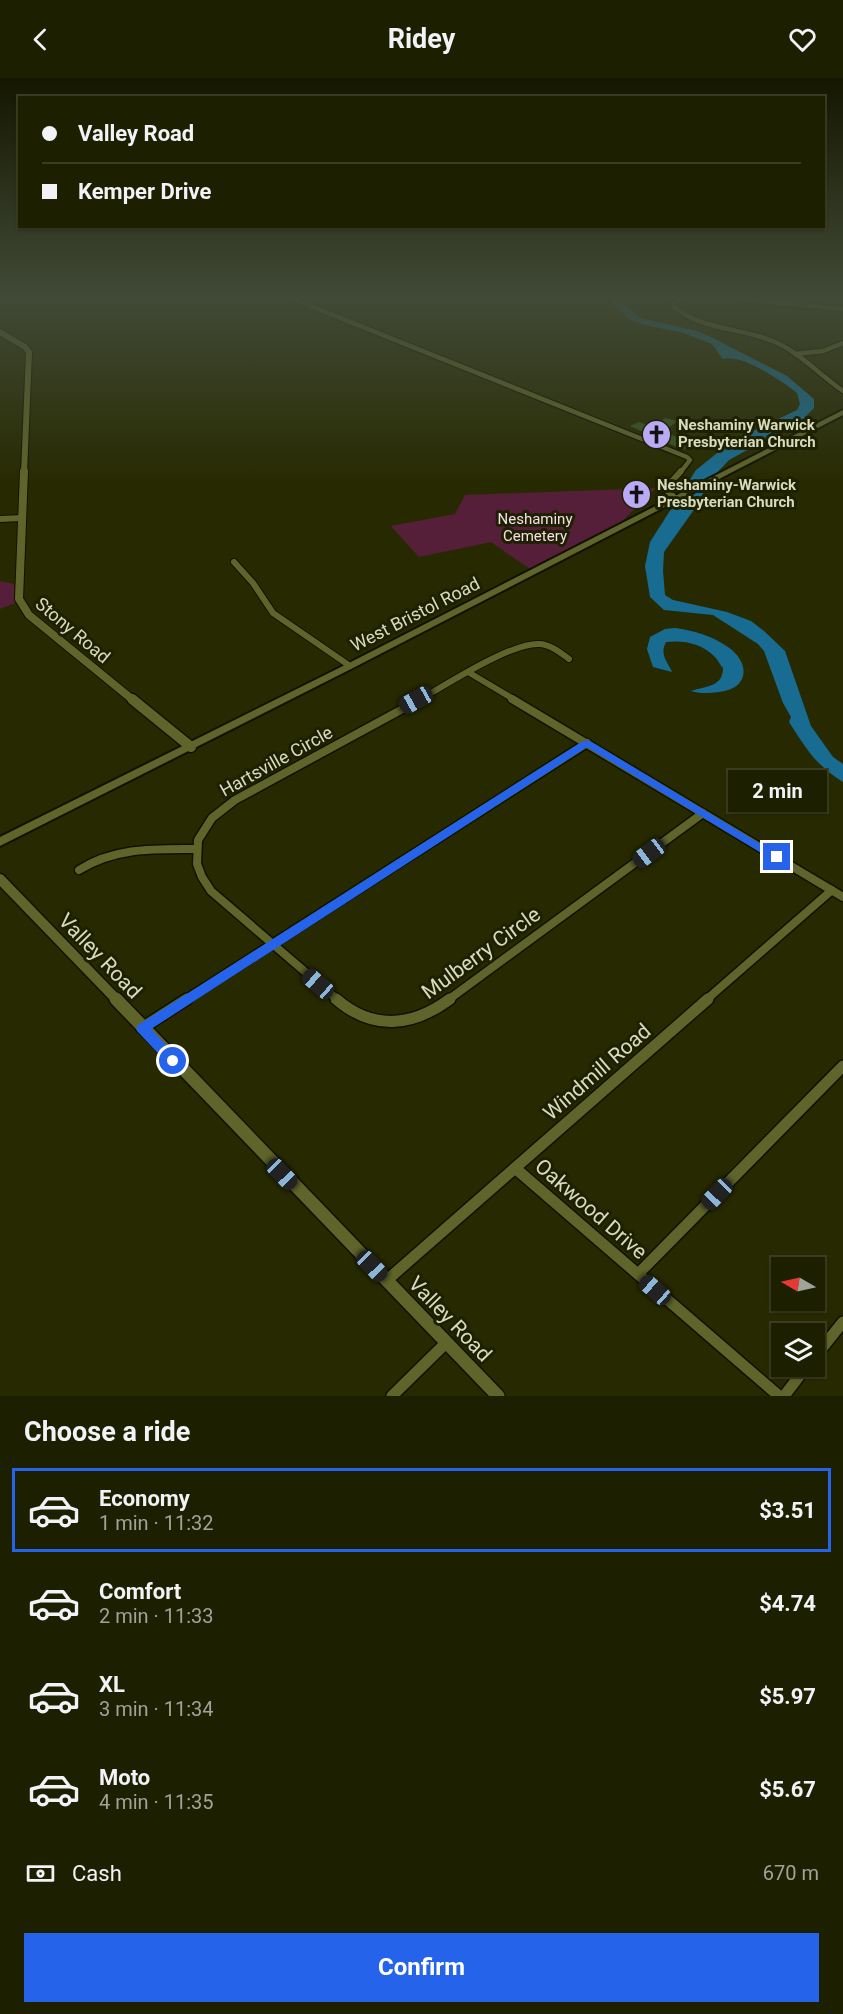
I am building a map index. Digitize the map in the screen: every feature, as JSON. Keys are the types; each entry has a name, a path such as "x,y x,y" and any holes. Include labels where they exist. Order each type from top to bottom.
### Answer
{"main road":[{"name":"West Bristol Road","path":"0,842 350,666 843,412"}],"street":[{"name":"Stony Road","path":"29,361 18,596 25,610 190,747"},
{"path":"446,361 687,457 690,460 688,463 665,489 668,494 677,499"},
{"path":"803,361 843,392"},
{"path":"0,519 22,518"},
{"path":"234,562 253,583 273,613 350,666"},
{"name":"Hartsville Circle","path":"196,849 205,826 226,805 507,652 536,644 552,646 569,659"},
{"path":"468,672 843,897"},
{"path":"142,1029 587,743"},
{"name":"Mulberry Circle","path":"272,944 357,1015 390,1022 414,1020 435,1011 703,813"},
{"path":"80,870 93,860 114,853 196,849 196,861 204,882 272,944"},
{"name":"Valley Road","path":"0,879 498,1396"},
{"name":"Windmill Road","path":"386,1281 832,890"},
{"path":"638,1274 843,1066"},
{"name":"Oakwood Drive","path":"514,1168 779,1396"},
{"path":"825,1344 843,1322"},
{"path":"392,1396 446,1343"},
{"path":"784,1396 799,1377"}],"green space":[{"name":"Neshaminy Cemetery","path":"656,488 621,522 530,569 491,542 419,557 391,526 455,514 465,495"},
{"path":"0,581 14,584 15,603 0,609"}],"water":[{"path":"741,361 757,361 787,376 814,399 814,408 802,420 729,460 711,479 693,511 664,552 665,595 673,600 727,612 751,621 785,651 811,726 833,757 843,764 843,782 812,756 789,722 791,717 783,703 764,651 758,644 713,615 664,610 650,597 645,566 650,542 696,470 732,441 797,410 800,404 797,393 772,375"},
{"path":"675,628 703,635 728,647 741,660 743,674 741,681 729,690 719,692 691,691 717,682 723,668 710,652 686,642 666,642 663,651 672,672 653,667 647,649 650,637 665,629"}],"building":[{"name":"Neshaminy Warwick Presbyterian Church","path":"665,418 677,421 664,432 685,440 681,442 689,447 683,450 630,426 639,422 653,427"}],"place":[{"name":"Neshaminy Warwick Presbyterian Church","path":"657,434"},
{"name":"Neshaminy-Warwick Presbyterian Church","path":"636,494"}],"route":[{"path":"173,1061 142,1029 587,743 777,857"}]}
